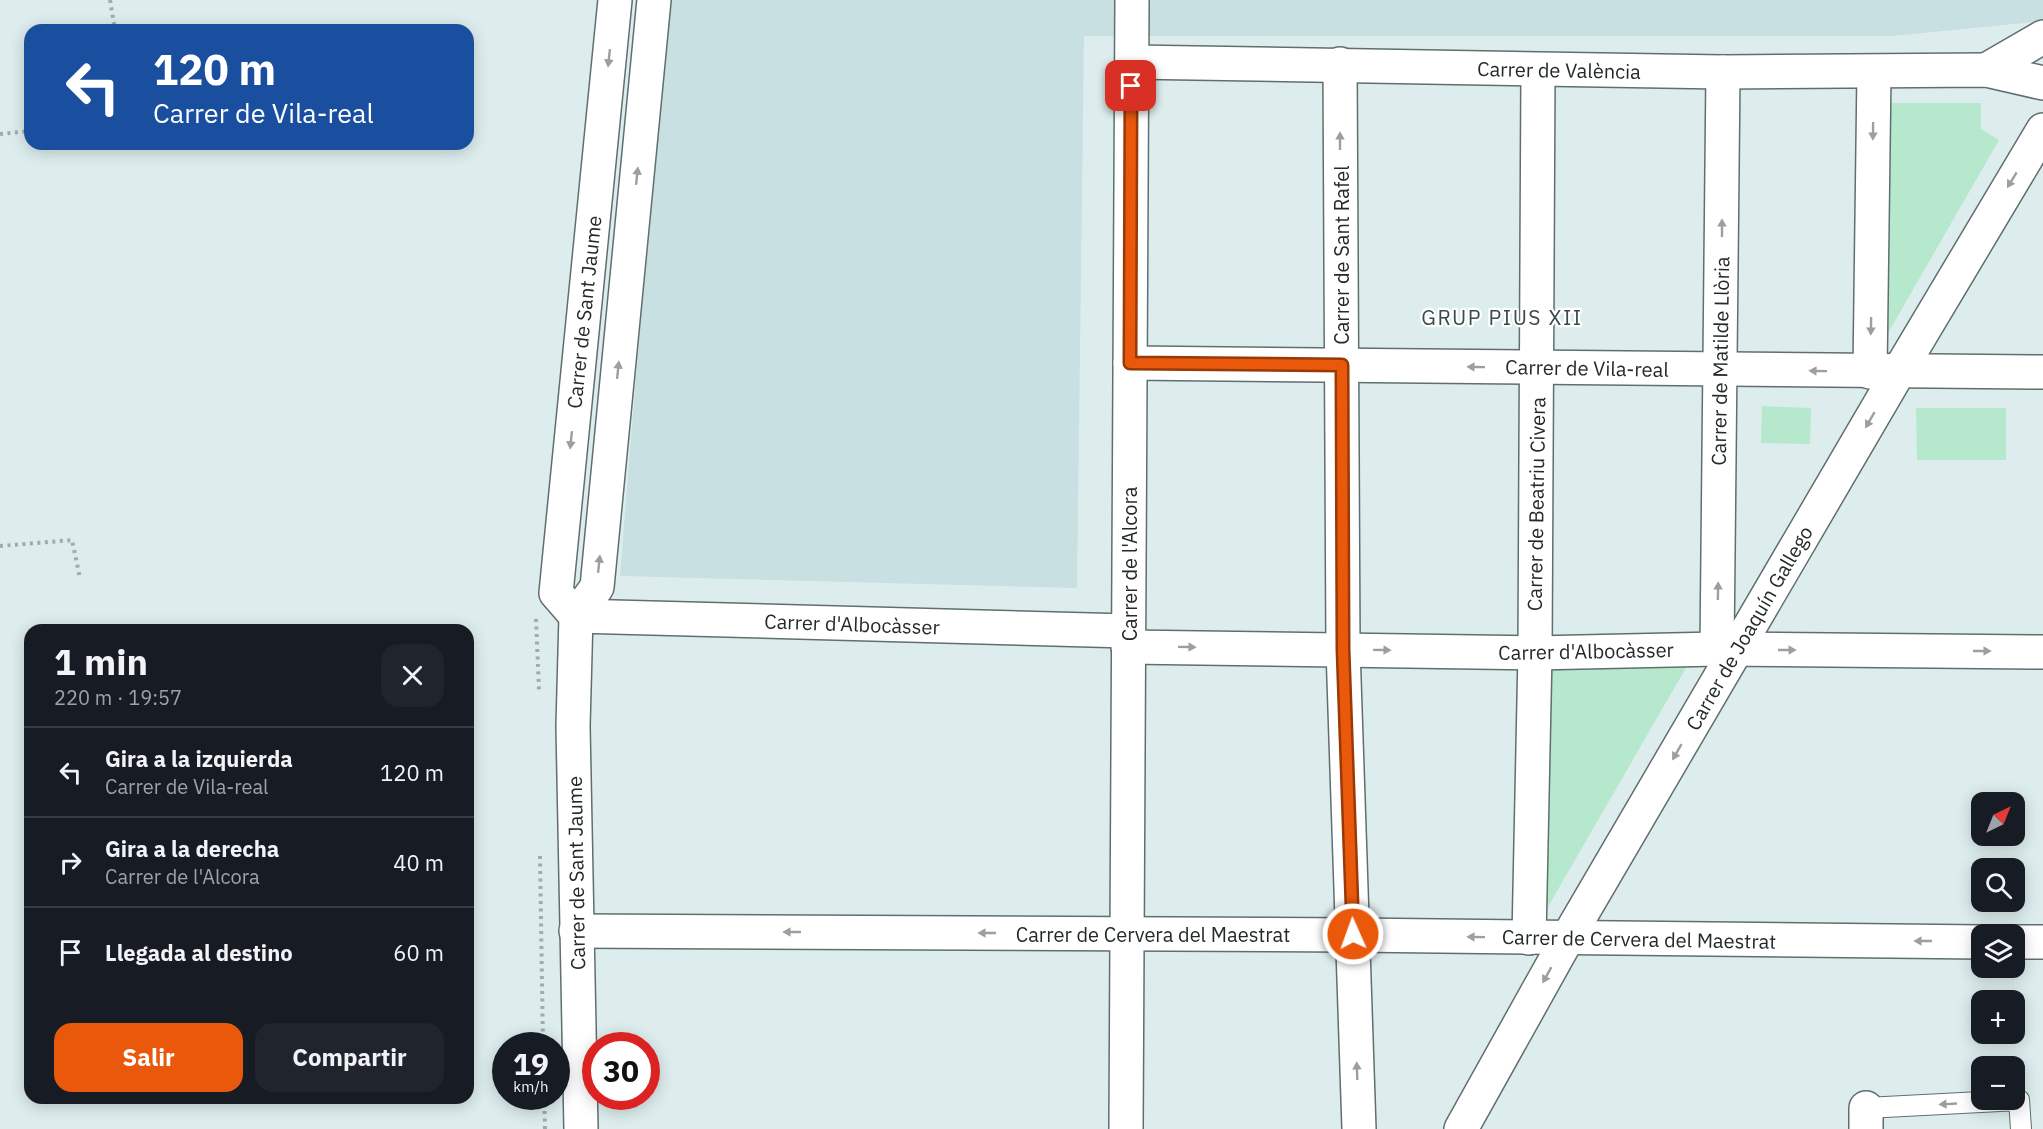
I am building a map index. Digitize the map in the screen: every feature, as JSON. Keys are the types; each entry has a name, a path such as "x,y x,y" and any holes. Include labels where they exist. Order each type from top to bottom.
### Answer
{"street":[{"name":"Carrer de Sant Jaume","path":"576,616 556,594 615,0"},
{"name":"Carrer de Sant Jaume","path":"581,1129 573,726 576,616 597,587 654,0"},
{"name":"Carrer de l'Alcora","path":"1126,1129 1132,0"},
{"name":"Carrer de València","path":"1986,70 2043,37"},
{"name":"Carrer de València","path":"1132,62 1723,72 1986,70 2043,83"},
{"name":"Carrer de Sant Rafel","path":"1340,64 1343,649 1359,1129"},
{"name":"Carrer de Beatriu Civera","path":"1528,938 1535,653 1538,70"},
{"name":"Carrer de Matilde Llòria","path":"1723,72 1721,370 1726,650"},
{"path":"1874,72 1884,372"},
{"name":"Carrer de Joaquín Gallego","path":"1461,1129 1726,650 1884,372 2043,130"},
{"name":"Carrer de Vila-real","path":"1130,363 2043,372"},
{"name":"Carrer d'Albocàsser","path":"576,616 1343,649 1535,653 1726,650 2043,652"},
{"name":"Carrer de Cervera del Maestrat","path":"576,931 1353,934 1567,939 1971,942"},
{"path":"2025,942 2043,942"}],"lane":[{"path":"1866,1118 2019,1100 2021,1129"}],"path":[{"path":"110,0 114,24"},
{"path":"0,134 24,131"},
{"path":"0,546 72,540 80,578"},
{"path":"544,1110 545,1129"}],"shaded area":[{"path":"666,0 2043,0 2043,21 1892,36 1084,36 1077,588 620,576"}],"green space":[{"path":"1888,103 1981,103 1981,129 1999,140 1888,333"},
{"path":"1762,406 1811,408 1810,444 1761,443"},
{"path":"1916,408 2006,408 2006,460 1917,460"},
{"path":"1548,666 1687,666 1538,924"}],"district":[{"name":"GRUP PIUS XII","path":"1502,317"}],"route":[{"path":"1131,86 1130,363 1342,365 1343,649 1353,934"}]}
